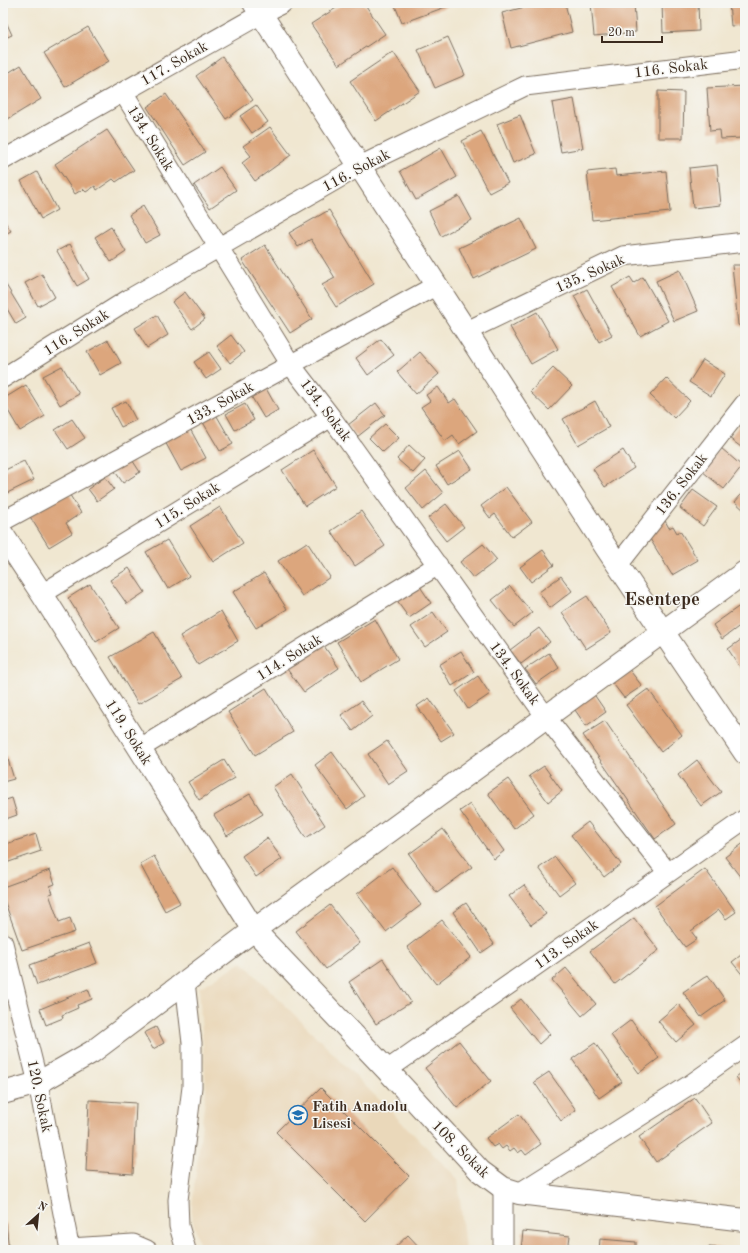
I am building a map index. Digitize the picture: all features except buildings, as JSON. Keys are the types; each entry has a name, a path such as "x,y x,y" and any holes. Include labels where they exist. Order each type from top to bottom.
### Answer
{"street":[{"name":"117. Sokak","path":"3,160 123,92 258,8 283,3"},
{"path":"258,8 618,565 745,753"},
{"name":"116. Sokak","path":"3,378 129,299 360,166 525,86 745,59"},
{"name":"134. Sokak","path":"123,92 291,365 331,417 546,717 668,873"},
{"name":"135. Sokak","path":"467,331 623,256 745,242"},
{"name":"133. Sokak","path":"3,522 437,285"},
{"name":"136. Sokak","path":"618,565 745,403"},
{"name":"115. Sokak","path":"42,594 331,417"},
{"name":"119. Sokak","path":"3,535 42,594 254,930"},
{"name":"114. Sokak","path":"139,749 438,566"},
{"path":"3,1093 38,1084 92,1052 254,930 745,572"},
{"name":"113. Sokak","path":"386,1070 745,819"},
{"name":"108. Sokak","path":"254,930 480,1171 511,1191 745,1220"},
{"name":"120. Sokak","path":"3,943 38,1084 70,1249"},
{"path":"186,982 192,1043 192,1087 178,1200 179,1226 186,1250"},
{"path":"503,1250 511,1191 690,1084 745,1046"},
{"path":"70,1249 133,1244 147,1250"}],"shaded area":[{"name":"Fatih Anadolu Lisesi","path":"242,962 458,1179 465,1250 201,1250 191,1214 206,1090 199,988"}],"place":[{"name":"Fatih Anadolu Lisesi","path":"298,1115"}],"district":[{"name":"Esentepe","path":"662,598"}]}
